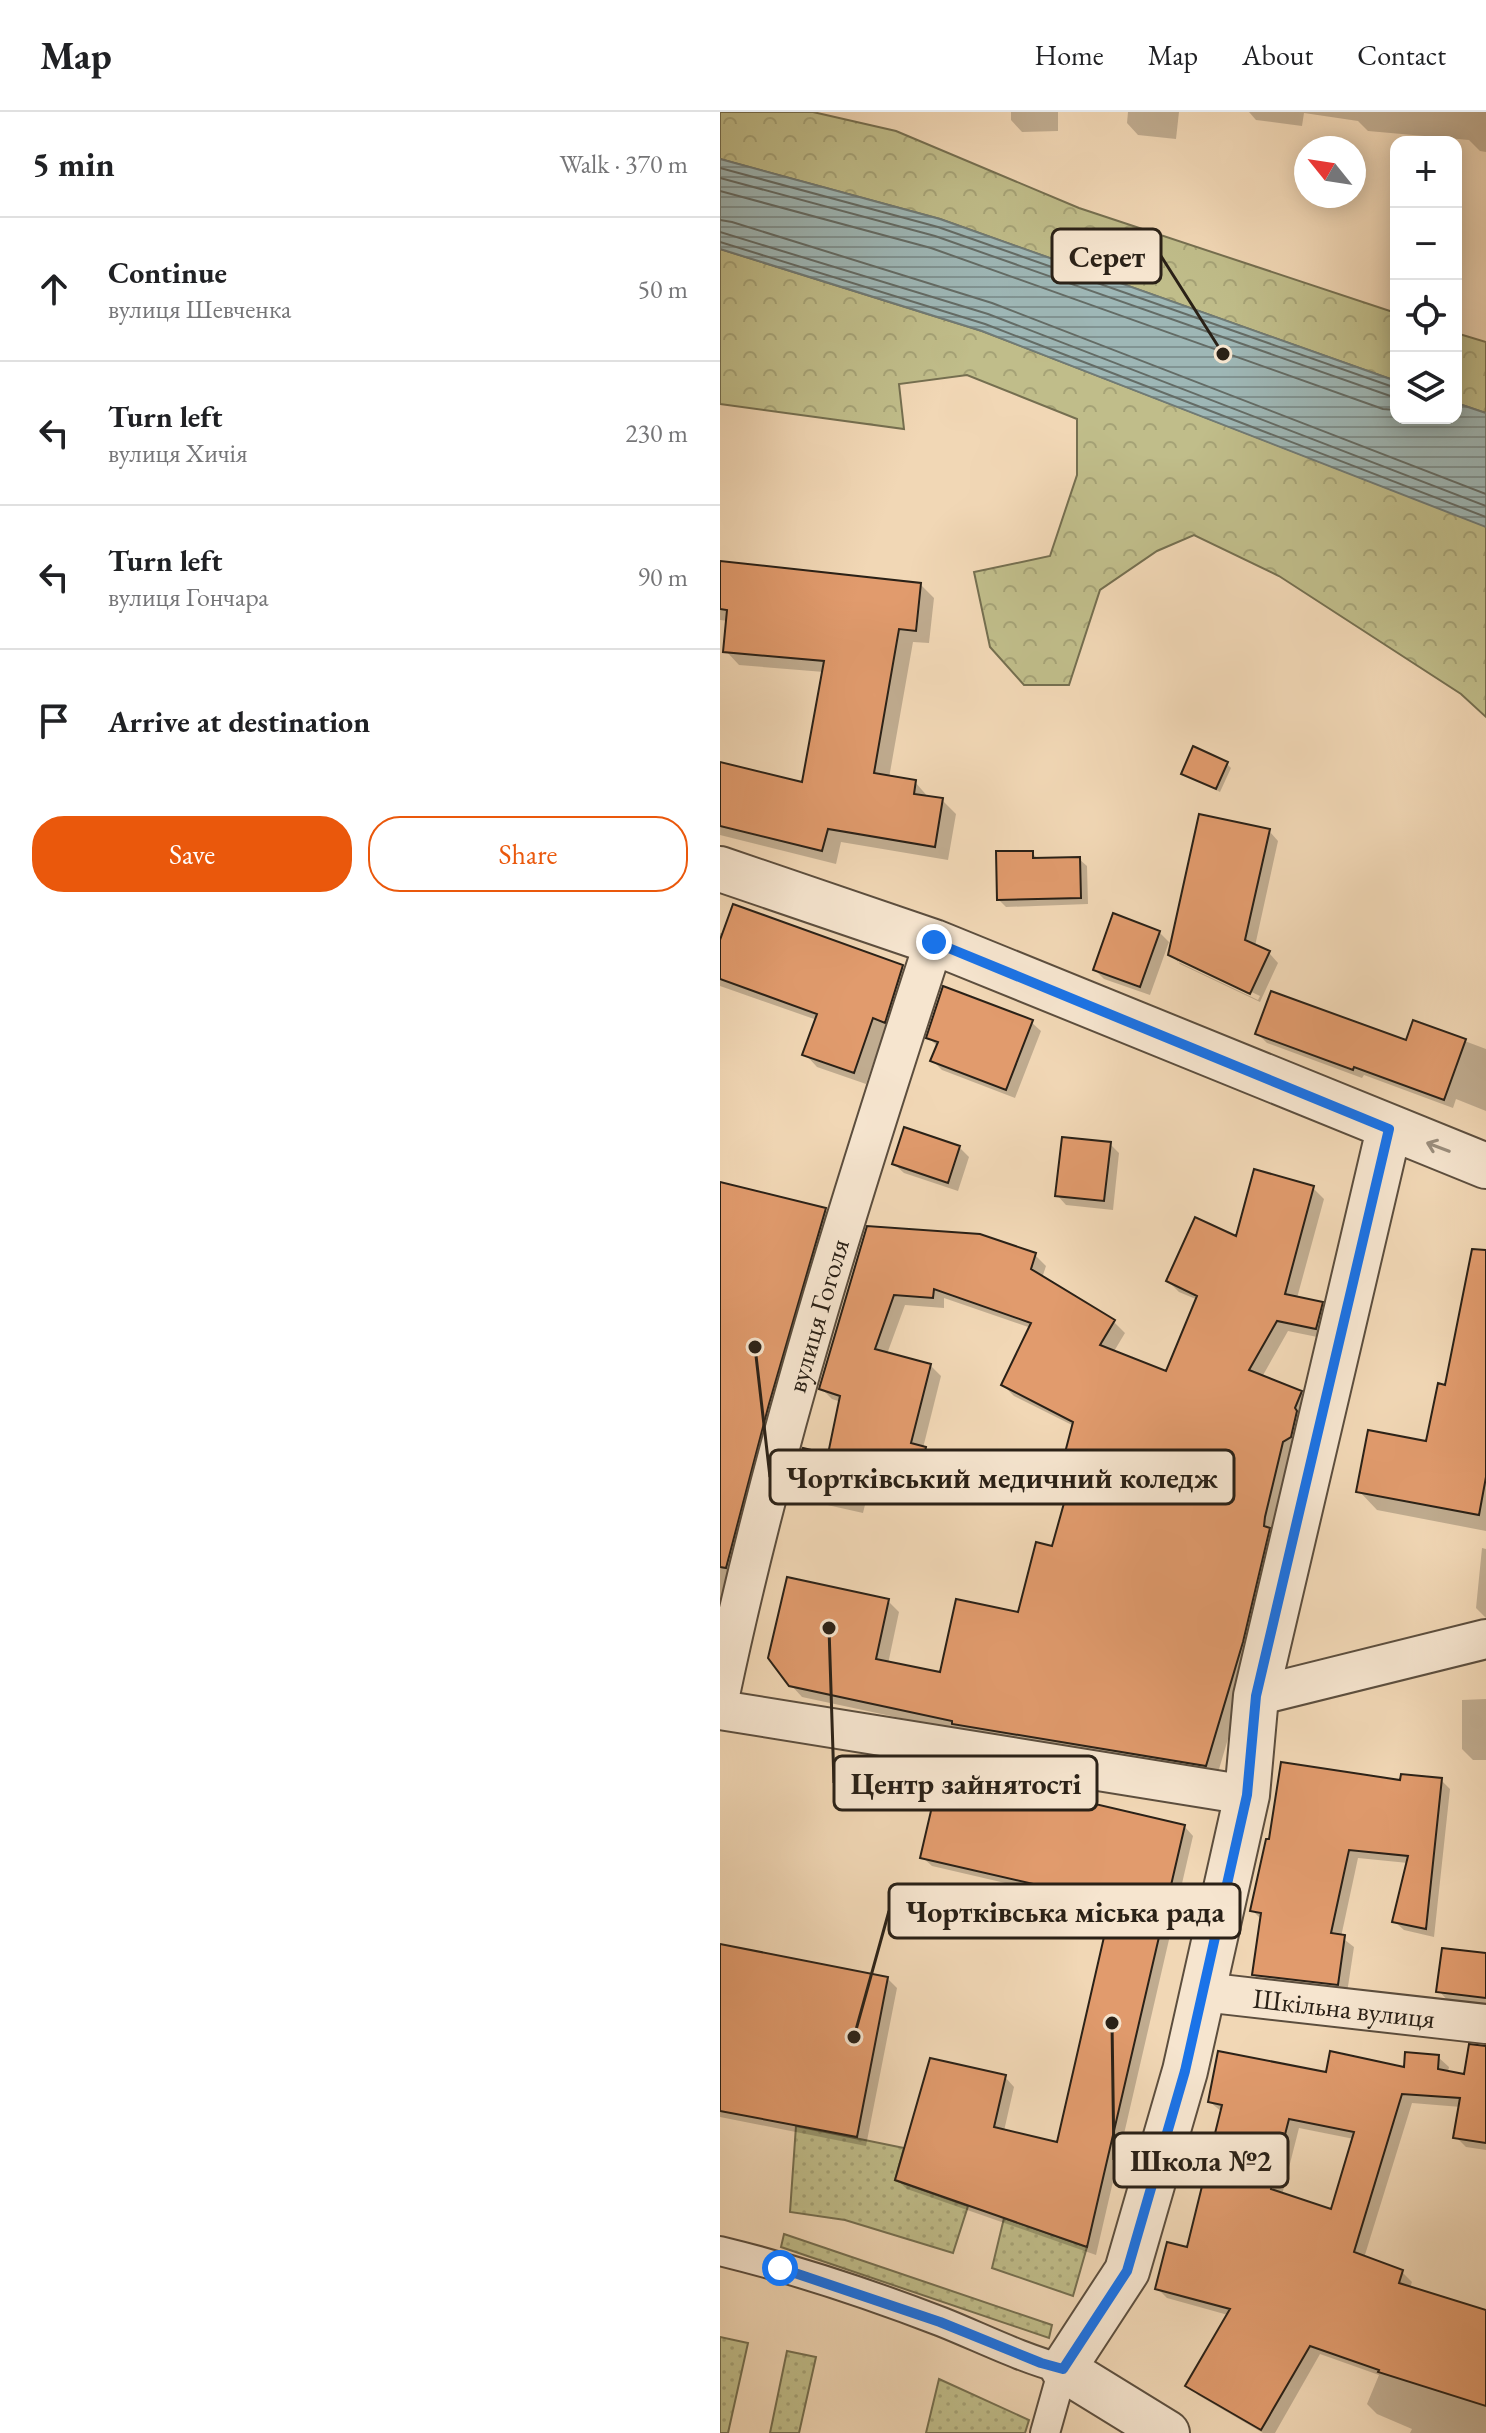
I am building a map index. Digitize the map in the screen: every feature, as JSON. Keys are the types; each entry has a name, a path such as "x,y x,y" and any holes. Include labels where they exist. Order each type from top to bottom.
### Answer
{"street":[{"path":"720,869 934,942 1486,1166"},
{"name":"вулиця Гоголя","path":"720,1695 765,1496 859,1172 934,942"},
{"path":"1045,2433 1063,2369 1127,2271 1185,2071 1247,1795 1256,1696 1389,1129"},
{"path":"1256,1696 1486,1639"},
{"path":"720,1710 1247,1795"},
{"name":"Шкільна вулиця","path":"1203,1992 1486,2024"},
{"path":"720,2251 753,2259 926,2317 1063,2369 1167,2433"}],"green space":[{"path":"720,112 813,112 896,131 1079,208 1390,311 1390,379 940,219 720,159"},
{"path":"720,249 982,331 1483,525 1486,527 1486,717 1461,694 1279,576 1194,535 1157,551 1100,590 1069,685 1024,685 990,647 974,572 1050,556 1077,475 1077,419 967,375 899,384 904,429 720,404"},
{"path":"1462,335 1486,342 1486,413 1462,405"},
{"path":"796,2126 904,2148 895,2180 968,2206 953,2253 845,2220 790,2212"},
{"path":"1004,2218 1087,2247 1073,2296 992,2268"},
{"path":"784,2234 1052,2325 1049,2338 781,2247"},
{"path":"720,2337 748,2343 728,2433 720,2433"},
{"path":"787,2351 816,2357 799,2433 770,2433"},
{"path":"939,2379 1029,2420 1025,2433 926,2433"}],"water":[{"path":"720,159 940,219 1390,379 1390,424 1462,424 1462,405 1486,413 1486,527 982,331 720,249"}],"building":[{"path":"720,561 921,583 916,631 899,629 874,773 916,780 914,794 943,798 935,847 828,829 822,851 720,826 720,762 802,782 824,661 723,652 727,610 720,609"},
{"path":"1193,746 1228,762 1216,789 1181,774"},
{"path":"1199,814 1270,829 1245,940 1270,951 1250,994 1168,955"},
{"path":"996,851 1033,851 1033,858 1080,857 1081,898 997,900"},
{"path":"733,904 903,965 885,1023 873,1018 854,1073 802,1055 817,1014 720,979 720,940"},
{"path":"1113,913 1160,931 1140,987 1093,970"},
{"path":"943,986 1033,1020 1006,1090 930,1061 938,1042 926,1038"},
{"path":"1271,991 1406,1040 1413,1020 1466,1039 1444,1100 1255,1034"},
{"path":"904,1127 960,1146 948,1183 892,1164"},
{"path":"1062,1137 1111,1142 1104,1201 1055,1196"},
{"path":"1254,1169 1314,1186 1285,1294 1323,1302 1316,1329 1277,1321 1249,1370 1302,1391 1295,1408 1291,1437 1283,1442 1265,1517 1264,1526 1270,1528 1243,1642 1206,1766 952,1724 952,1721 789,1686 768,1658 787,1577 889,1599 876,1659 940,1672 956,1599 1018,1612 1036,1542 1052,1546 1073,1471 1061,1468 1073,1422 1001,1385 1031,1323 934,1289 933,1298 894,1295 875,1349 931,1364 911,1443 926,1447 917,1487 859,1474 852,1503 792,1490 803,1448 828,1454 840,1396 819,1389 867,1226 980,1234 1036,1253 1031,1269 1115,1320 1100,1345 1166,1371 1197,1296 1166,1281 1195,1217 1236,1236"},
{"path":"720,1182 826,1208 769,1404 726,1568 720,1567"},
{"path":"1472,1249 1486,1250 1486,1477 1479,1515 1356,1492 1368,1430 1426,1441 1438,1383 1445,1385"},
{"path":"1281,1762 1400,1780 1401,1774 1442,1778 1426,1929 1392,1922 1408,1856 1349,1850 1331,1933 1345,1935 1338,1985 1252,1975 1261,1913 1250,1911 1266,1839 1269,1839"},
{"path":"941,1768 1185,1825 1087,2247 895,2180 930,2058 1006,2075 994,2127 1057,2142 1112,1902 920,1858"},
{"path":"720,1944 888,1977 857,2137 720,2111"},
{"path":"1442,1948 1486,1953 1486,1998 1436,1992"},
{"path":"1469,2044 1486,2046 1486,2143 1453,2138 1460,2098 1402,2094 1354,2252 1403,2270 1399,2283 1486,2310 1486,2406 1378,2372 1310,2346 1261,2430 1185,2386 1230,2309 1155,2289 1167,2242 1187,2247 1222,2105 1208,2102 1218,2051 1326,2072 1330,2051 1404,2067 1405,2052 1439,2055 1438,2069 1464,2074","holes":["1289,2119 1354,2132 1331,2209 1271,2189"]}],"place":[{"name":"Серет","path":"1223,354"},
{"name":"Чортківський медичний коледж","path":"755,1347"},
{"name":"Центр зайнятості","path":"829,1628"},
{"name":"Школа №2","path":"1112,2023"},
{"name":"Чортківська міська рада","path":"854,2037"}],"route":[{"path":"780,2268 884,2302 1063,2369 1127,2271 1185,2071 1247,1795 1256,1696 1389,1129 934,942"}]}
